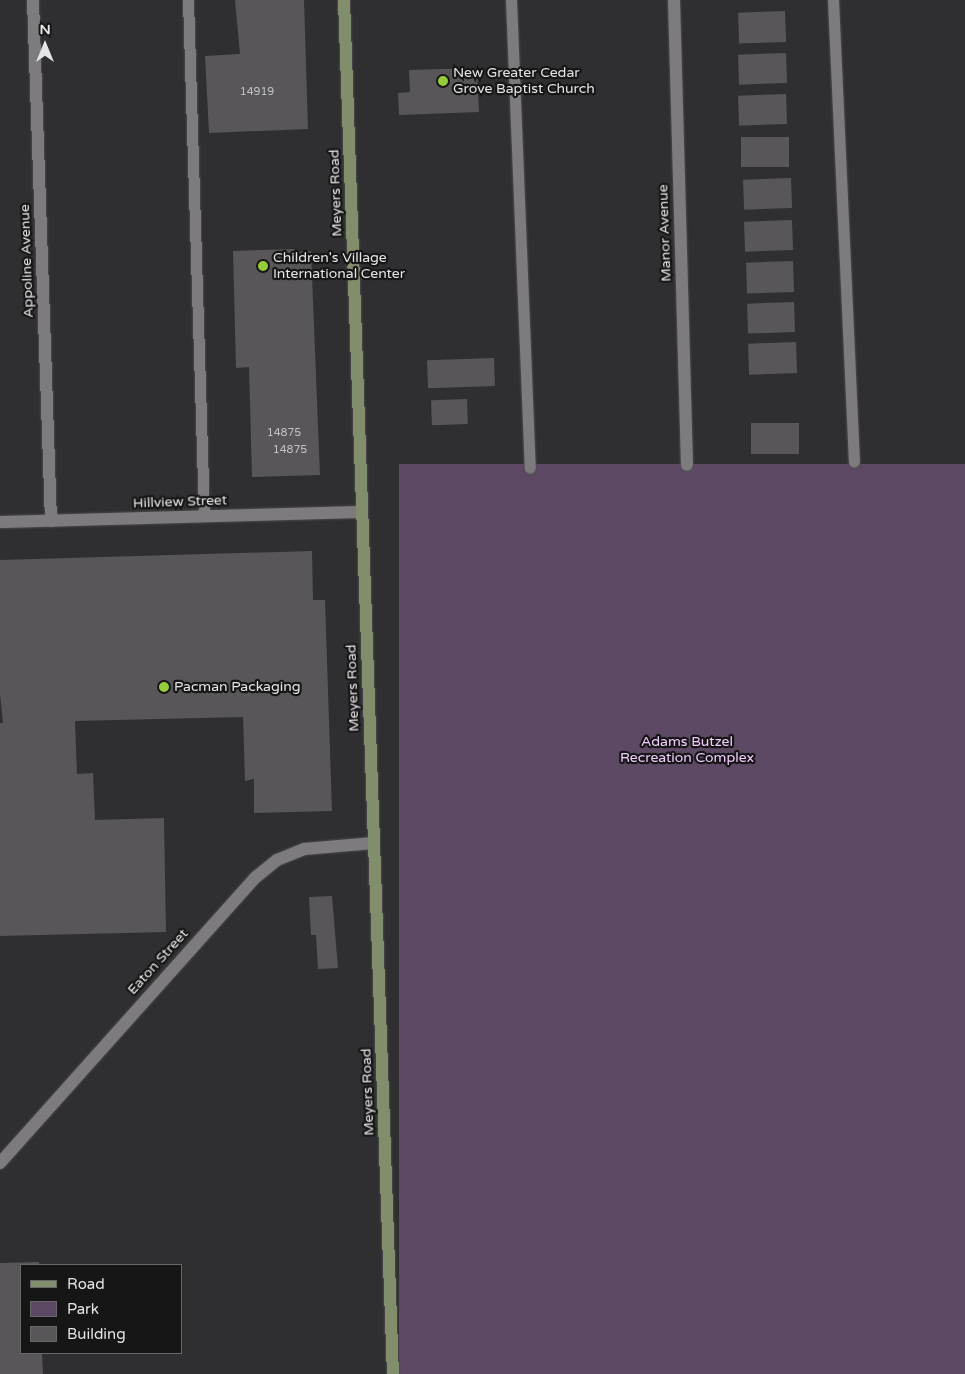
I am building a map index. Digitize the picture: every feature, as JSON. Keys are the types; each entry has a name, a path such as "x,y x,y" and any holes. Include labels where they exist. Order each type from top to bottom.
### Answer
{"street":[{"name":"Appoline Avenue","path":"33,0 52,521"},
{"name":"Meyers Road","path":"344,0 393,1374"},
{"name":"Manor Avenue","path":"674,0 687,465"},
{"name":"Hillview Street","path":"0,522 362,512"},
{"name":"Eaton Street","path":"0,1163 256,877 276,860 304,848 374,843"}],"lane":[{"path":"188,0 204,516"},
{"path":"511,0 530,468"},
{"path":"833,0 854,462"}],"green space":[{"name":"Adams Butzel Recreation Complex","path":"399,464 965,464 965,1374 399,1374"}],"building":[{"path":"235,0 304,0 308,129 209,133 205,56 240,54"},
{"path":"785,11 786,42 739,44 738,13"},
{"path":"786,53 787,83 739,85 738,55"},
{"name":"New Greater Cedar Grove Baptist Church","path":"477,68 479,112 399,115 398,93 410,92 409,70"},
{"path":"786,94 787,124 739,126 738,96"},
{"path":"741,137 789,137 789,167 741,167"},
{"path":"791,178 792,208 744,210 743,180"},
{"path":"792,220 793,250 745,252 744,222"},
{"path":"294,249 294,252 311,251 320,475 252,477 249,367 236,368 233,251"},
{"path":"793,261 794,292 747,294 746,263"},
{"path":"794,302 795,332 748,334 747,304"},
{"path":"796,342 797,373 749,375 748,344"},
{"path":"494,358 495,386 428,388 427,360"},
{"path":"467,399 468,424 432,425 431,400"},
{"path":"751,423 799,423 799,454 751,454"},
{"name":"Pacman Packaging","path":"312,551 313,600 325,600 332,811 254,813 254,779 245,781 243,717 75,721 77,774 93,773 95,820 164,818 166,932 0,936 0,723 3,723 0,694 0,560"},
{"path":"332,896 338,968 318,969 316,935 311,935 309,897"},
{"path":"39,1262 39,1264 20,1264 20,1354 42,1354 43,1374 0,1374 0,1263"}],"place":[{"name":"New Greater Cedar Grove Baptist Church","path":"443,81"},
{"name":"Children's Village International Center","path":"263,266"},
{"name":"Pacman Packaging","path":"164,687"}]}
